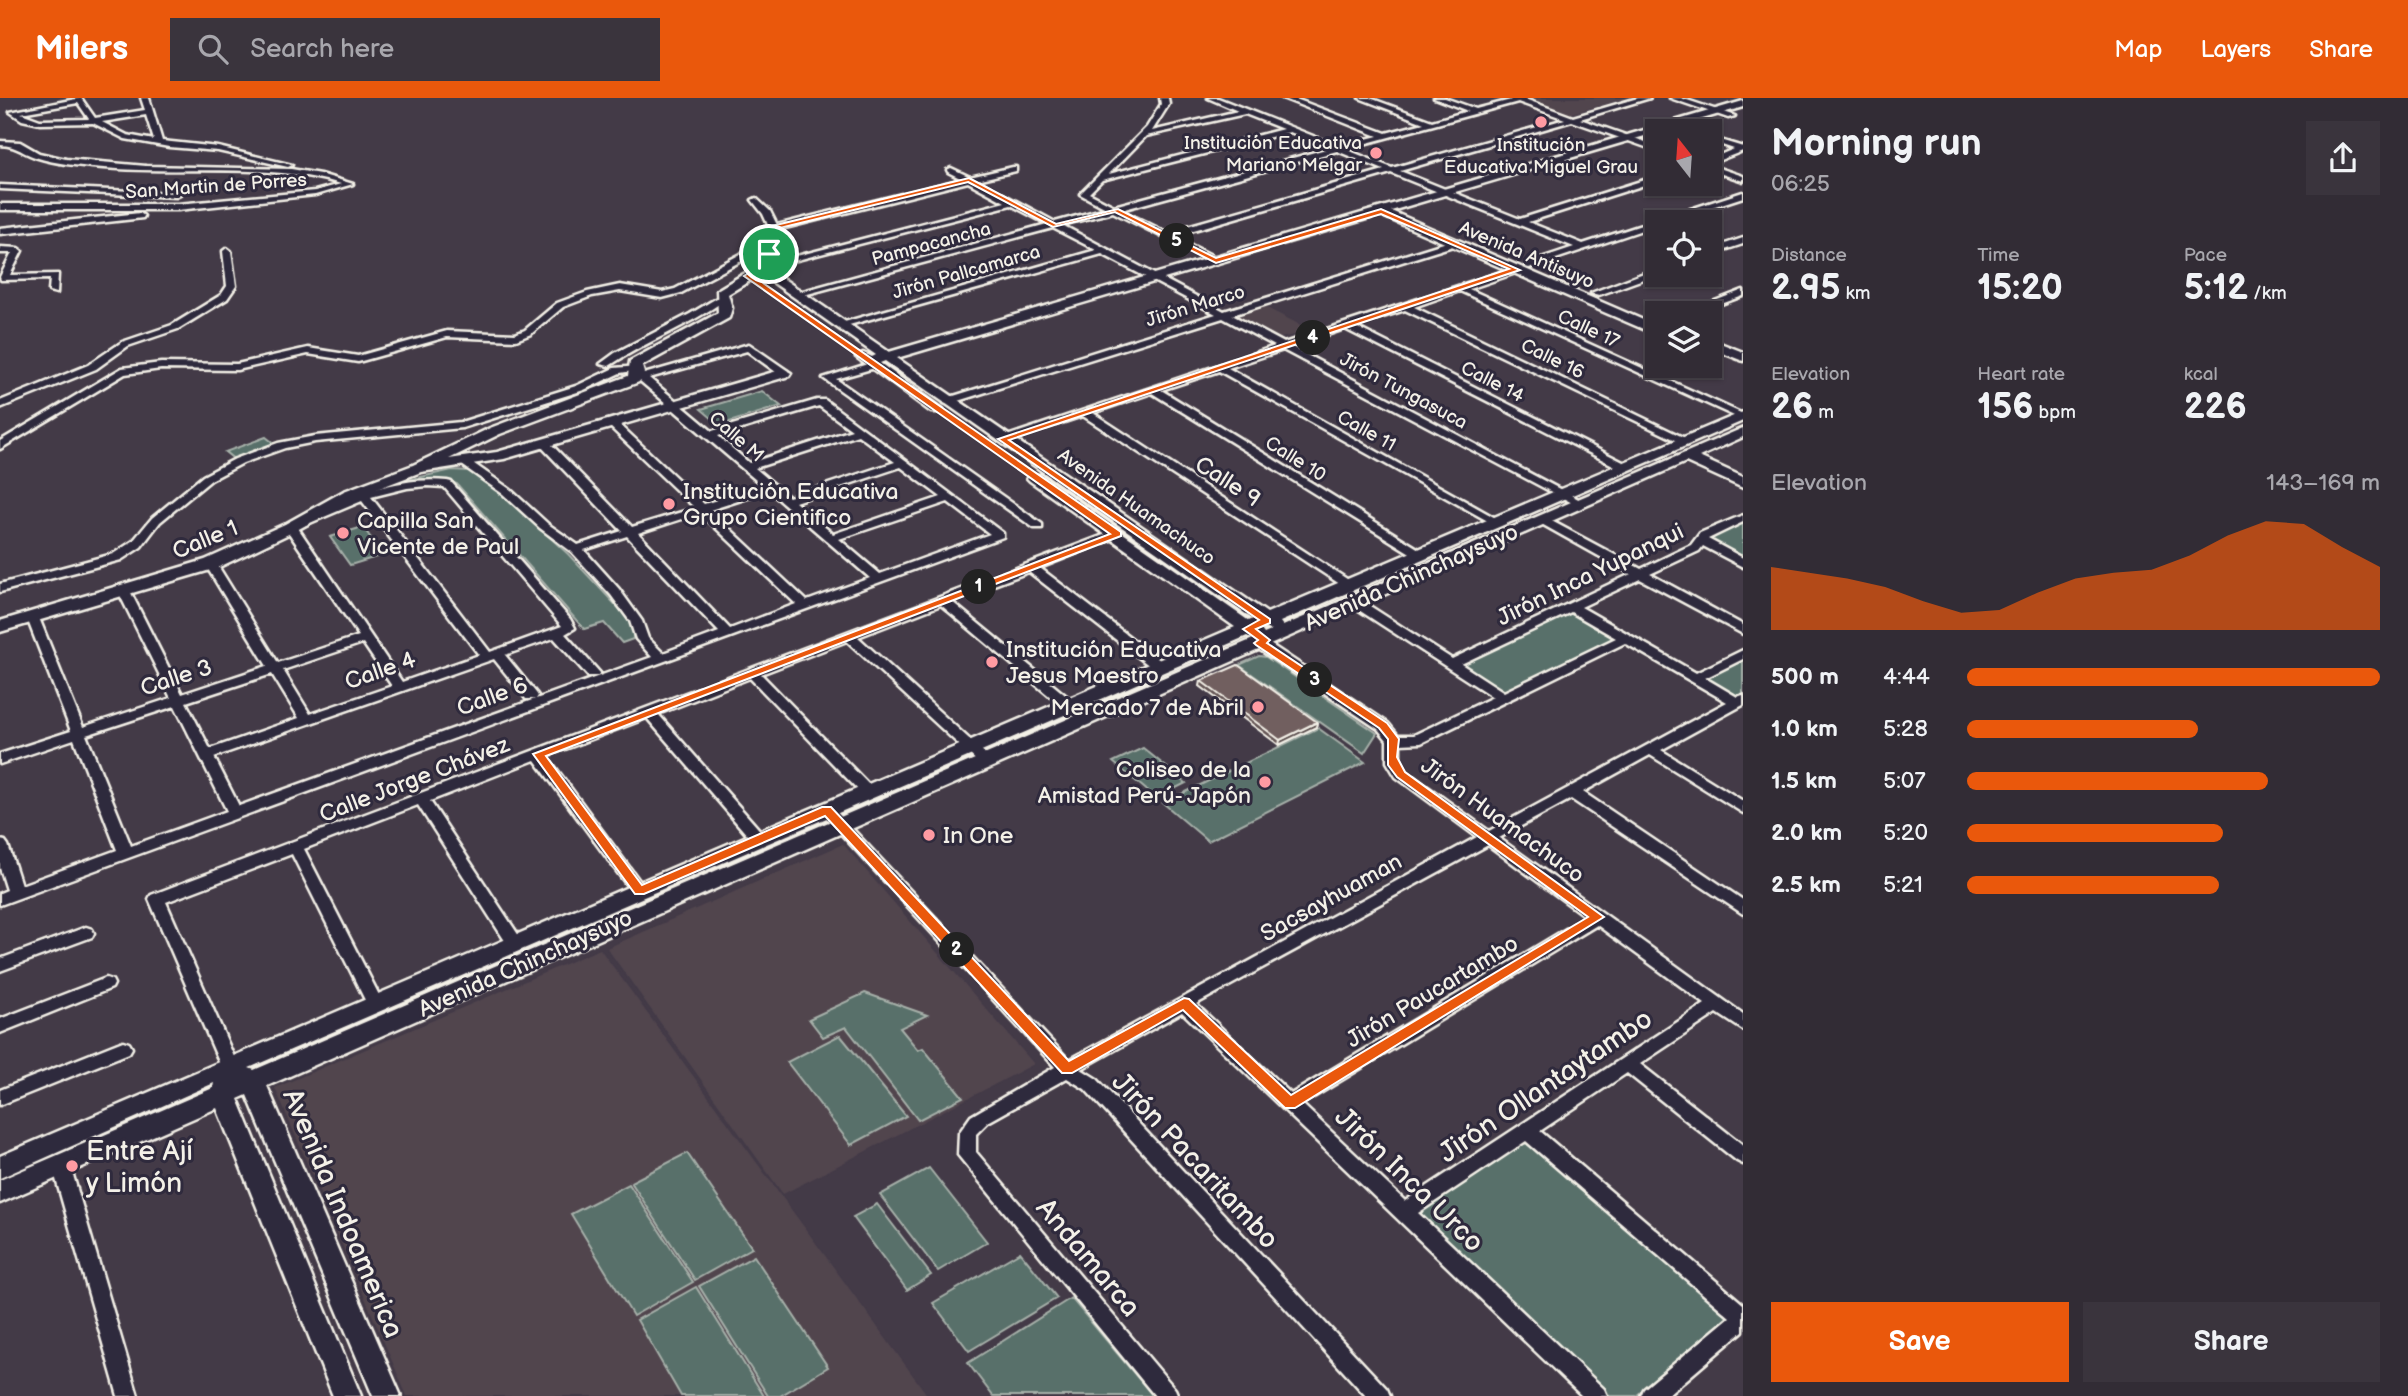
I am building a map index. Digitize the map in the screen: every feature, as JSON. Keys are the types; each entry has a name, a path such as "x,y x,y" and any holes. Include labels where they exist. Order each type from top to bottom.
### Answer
{"main road":[{"path":"881,364 1394,213 1444,192 1627,138 1731,116 1743,104"},
{"path":"1163,281 1216,261 1459,198 1645,142"},
{"name":"Avenida Antisuyo","path":"1394,213 1453,243 1596,293 1645,314"},
{"name":"Avenida Antisuyo","path":"1394,213 1522,267 1645,325"},
{"name":"Avenida Huamachuco","path":"758,270 839,325 881,364 948,401 1003,439 1265,633"},
{"name":"Avenida Huamachuco","path":"758,270 881,364 1117,534 1265,633"},
{"name":"Calle 1","path":"0,627 211,564 291,527 350,494 418,468 487,434 628,381 638,373 635,364 644,357 723,315 726,308 721,293 758,270"},
{"path":"1722,347 1740,354"},
{"path":"1722,359 1743,368"},
{"name":"Calle 1","path":"418,468 466,463 544,443 784,373"},
{"name":"Avenida Chinchaysuyo","path":"1352,593 1420,555 1495,522 1571,499 1740,423"},
{"path":"1687,449 1743,483"},
{"name":"Avenida Chinchaysuyo","path":"0,1192 224,1095 978,755 1265,633 1352,593 1542,520 1625,467 1687,449"},
{"name":"Avenida Chinchaysuyo","path":"0,1167 759,839 834,818 869,793 978,755 1070,706 1160,667 1265,633"},
{"path":"229,1066 224,1095 347,1396"},
{"name":"Avenida Indoamerica","path":"229,1066 253,1082 387,1396"}],"street":[{"path":"145,98 158,142"},
{"path":"1164,98 1162,111 1084,194 1216,261"},
{"path":"1212,98 1582,247"},
{"path":"1286,98 1386,136"},
{"path":"1363,98 1433,124"},
{"path":"1438,98 1477,112"},
{"path":"1165,235 1646,98"},
{"path":"1674,98 1731,116"},
{"path":"1516,99 1645,144"},
{"name":"Pampacancha","path":"797,294 1338,150 1516,99"},
{"path":"148,112 93,121 45,122 26,119 14,112 80,100 93,121 125,136 218,149 276,161 292,167 293,171"},
{"path":"1142,135 1244,112"},
{"path":"1097,179 1290,130"},
{"path":"1722,142 1741,149 1722,157"},
{"path":"0,143 17,144 24,151 38,156 101,167 293,171"},
{"path":"0,446 122,371 161,366 237,366 309,351 358,359 447,334 516,337 528,332 564,303 620,288 656,294 672,293 740,259 763,234 774,228 1013,169"},
{"name":"Jirón Tungasuca","path":"951,170 1571,499"},
{"name":"San Martin de Porres","path":"0,207 178,207 315,193 349,184 293,171"},
{"path":"1722,171 1743,179"},
{"path":"1520,222 1645,182"},
{"path":"0,187 176,195 166,207"},
{"path":"1003,439 1743,194"},
{"path":"1733,197 1743,201"},
{"path":"756,201 767,213 774,228"},
{"path":"758,270 1011,203"},
{"path":"5,231 27,207"},
{"path":"5,231 155,214 178,207"},
{"path":"1722,248 1743,241"},
{"name":"Jirón Marco","path":"948,401 1453,243"},
{"path":"751,249 765,252 771,260 758,270"},
{"path":"0,250 19,251 4,278 55,276 54,291"},
{"path":"0,405 102,362 125,344 190,319 230,292 233,283 226,261 227,251"},
{"name":"Jirón Pallcamarca","path":"839,325 1103,251"},
{"path":"1596,293 1645,275"},
{"name":"Calle 17","path":"1460,288 1740,423"},
{"path":"1721,301 1743,293"},
{"path":"605,364 621,352 704,311 722,298"},
{"name":"Calle 16","path":"1405,306 1687,449"},
{"name":"Calle 14","path":"1346,326 1625,467"},
{"path":"0,587 117,557 137,544 156,520 207,478 239,461 282,445 476,422 580,388 618,370 638,373 749,347 784,373"},
{"path":"102,362 122,371"},
{"path":"881,364 828,379 1038,526"},
{"name":"Calle 11","path":"1221,368 1495,522"},
{"name":"Calle M","path":"638,373 879,579"},
{"name":"Calle 10","path":"1154,390 1420,555"},
{"path":"710,435 821,402 949,498"},
{"name":"Calle 9","path":"1084,412 1504,698"},
{"path":"612,423 805,606"},
{"path":"747,467 860,431"},
{"path":"544,443 728,634"},
{"path":"466,463 507,492 544,526 576,549 615,593 636,621 642,639 661,658"},
{"path":"788,501 903,463"},
{"path":"400,688 291,527 365,497 413,484 435,483 450,486 563,630 593,673"},
{"path":"576,549 771,487"},
{"path":"365,497 492,656 531,696"},
{"path":"831,538 949,498"},
{"name":"Calle 6","path":"0,899 999,535 949,498"},
{"name":"Jirón Inca Yupanqui","path":"1451,664 1574,608 1695,548 1704,536 1743,518"},
{"path":"1542,520 1743,629"},
{"name":"Calle Jorge Chávez","path":"229,1066 157,899 1117,534"},
{"path":"1702,541 1743,562"},
{"path":"211,564 307,720"},
{"path":"1031,567 1160,667"},
{"path":"124,591 235,813"},
{"path":"943,601 1070,706"},
{"path":"1574,608 1740,701"},
{"path":"33,618 127,853"},
{"name":"Calle 4","path":"206,755 563,630"},
{"path":"1265,633 1383,726 1394,739 1416,740 1625,638"},
{"path":"849,636 978,755"},
{"name":"Calle 3","path":"0,759 366,638"},
{"path":"1695,678 1743,654"},
{"path":"752,673 869,793"},
{"name":"Sacsayhuaman","path":"967,1155 964,1141 969,1128 982,1117 1184,1003 1740,701"},
{"path":"649,712 759,839"},
{"name":"Jirón Huamachuco","path":"1394,739 1391,757 1393,765 1401,774 1743,1023"},
{"path":"1650,749 1743,808"},
{"path":"538,754 639,891"},
{"path":"1572,792 1743,908"},
{"path":"421,799 515,943"},
{"name":"Jirón Pacaritambo","path":"834,818 1067,1069 1091,1084 1380,1396"},
{"path":"0,845 16,893"},
{"path":"296,846 376,1003"},
{"name":"Jirón Paucartambo","path":"1290,1103 1598,917"},
{"path":"0,965 86,933"},
{"path":"0,1027 106,984"},
{"name":"Jirón Inca Urco","path":"1184,1003 1597,1396"},
{"name":"Jirón Ollantaytambo","path":"1405,1212 1717,1004"},
{"path":"0,1098 123,1048"},
{"path":"1628,1064 1743,1156"},
{"path":"1527,1131 1743,1318 1651,1396"},
{"name":"Andamarca","path":"967,1155 1168,1396"},
{"path":"61,1166 128,1396"}],"shaded area":[{"path":"1523,98 1628,98 1569,114"},
{"path":"1265,307 1312,331 1280,338 1239,317"},
{"path":"843,844 1034,1064 783,1194 607,948"},
{"path":"600,949 928,1396 407,1396 275,1088"}],"green space":[{"path":"762,391 781,406 720,425 701,409"},
{"path":"266,437 276,445 235,460 225,452"},
{"path":"452,470 476,474 507,498 568,554 626,616 633,630 633,639 622,643 604,623 584,629 457,484 446,480 424,480 387,487 385,485"},
{"path":"1743,523 1743,559 1706,540"},
{"path":"363,527 383,555 350,565 330,537"},
{"path":"1574,611 1620,637 1503,695 1456,664"},
{"path":"1259,656 1266,657 1377,733 1364,753 1239,665"},
{"path":"1743,658 1743,693 1736,697 1703,678"},
{"name":"Coliseo de la Amistad Perú- Japón","path":"1318,728 1365,762 1208,841 1163,803"},
{"path":"1143,748 1186,783 1156,798 1113,762"},
{"path":"865,993 927,1015 900,1028 918,1050 923,1048 963,1097 918,1120 846,1027 823,1037 809,1019"},
{"path":"840,1035 906,1116 851,1145 787,1062"},
{"path":"1533,1137 1738,1313 1636,1396 1607,1396 1417,1215"},
{"path":"687,1153 752,1248 695,1280 631,1182"},
{"path":"929,1168 987,1242 938,1271 880,1195"},
{"path":"629,1184 693,1282 633,1316 571,1214"},
{"path":"877,1204 931,1275 907,1290 853,1217"},
{"path":"1020,1252 1057,1298 969,1351 933,1303"},
{"path":"754,1256 828,1367 780,1396 768,1396 699,1286"},
{"path":"696,1287 764,1396 681,1396 637,1320"},
{"path":"1071,1298 1153,1396 993,1396 968,1363"}],"building":[{"name":"Mercado 7 de Abril","path":"1238,665 1317,722 1280,740 1201,681"}],"place":[{"name":"Institución Educativa Miguel Grau","path":"1541,122"},
{"name":"Institución Educativa Mariano Melgar","path":"1376,153"},
{"name":"Institución Educativa Grupo Cientifico","path":"669,504"},
{"name":"Capilla San Vicente de Paul","path":"343,533"},
{"name":"Institución Educativa Jesus Maestro","path":"992,662"},
{"name":"Mercado 7 de Abril","path":"1258,707"},
{"name":"Coliseo de la Amistad Perú- Japón","path":"1265,782"},
{"name":"In One","path":"929,835"},
{"name":"Entre Ají y Limón","path":"72,1166"}],"route":[{"path":"969,180 1055,226 1116,210 1216,261 1381,211 1516,270 1003,439 1267,621 1249,629 1265,640 1259,643 1383,726 1394,739 1391,757 1393,765 1401,774 1598,917 1290,1103 1184,1003 1067,1069 827,810 639,891 538,754 1117,534 748,276 771,260 769,254 751,249 763,234 774,228 969,180"}]}
